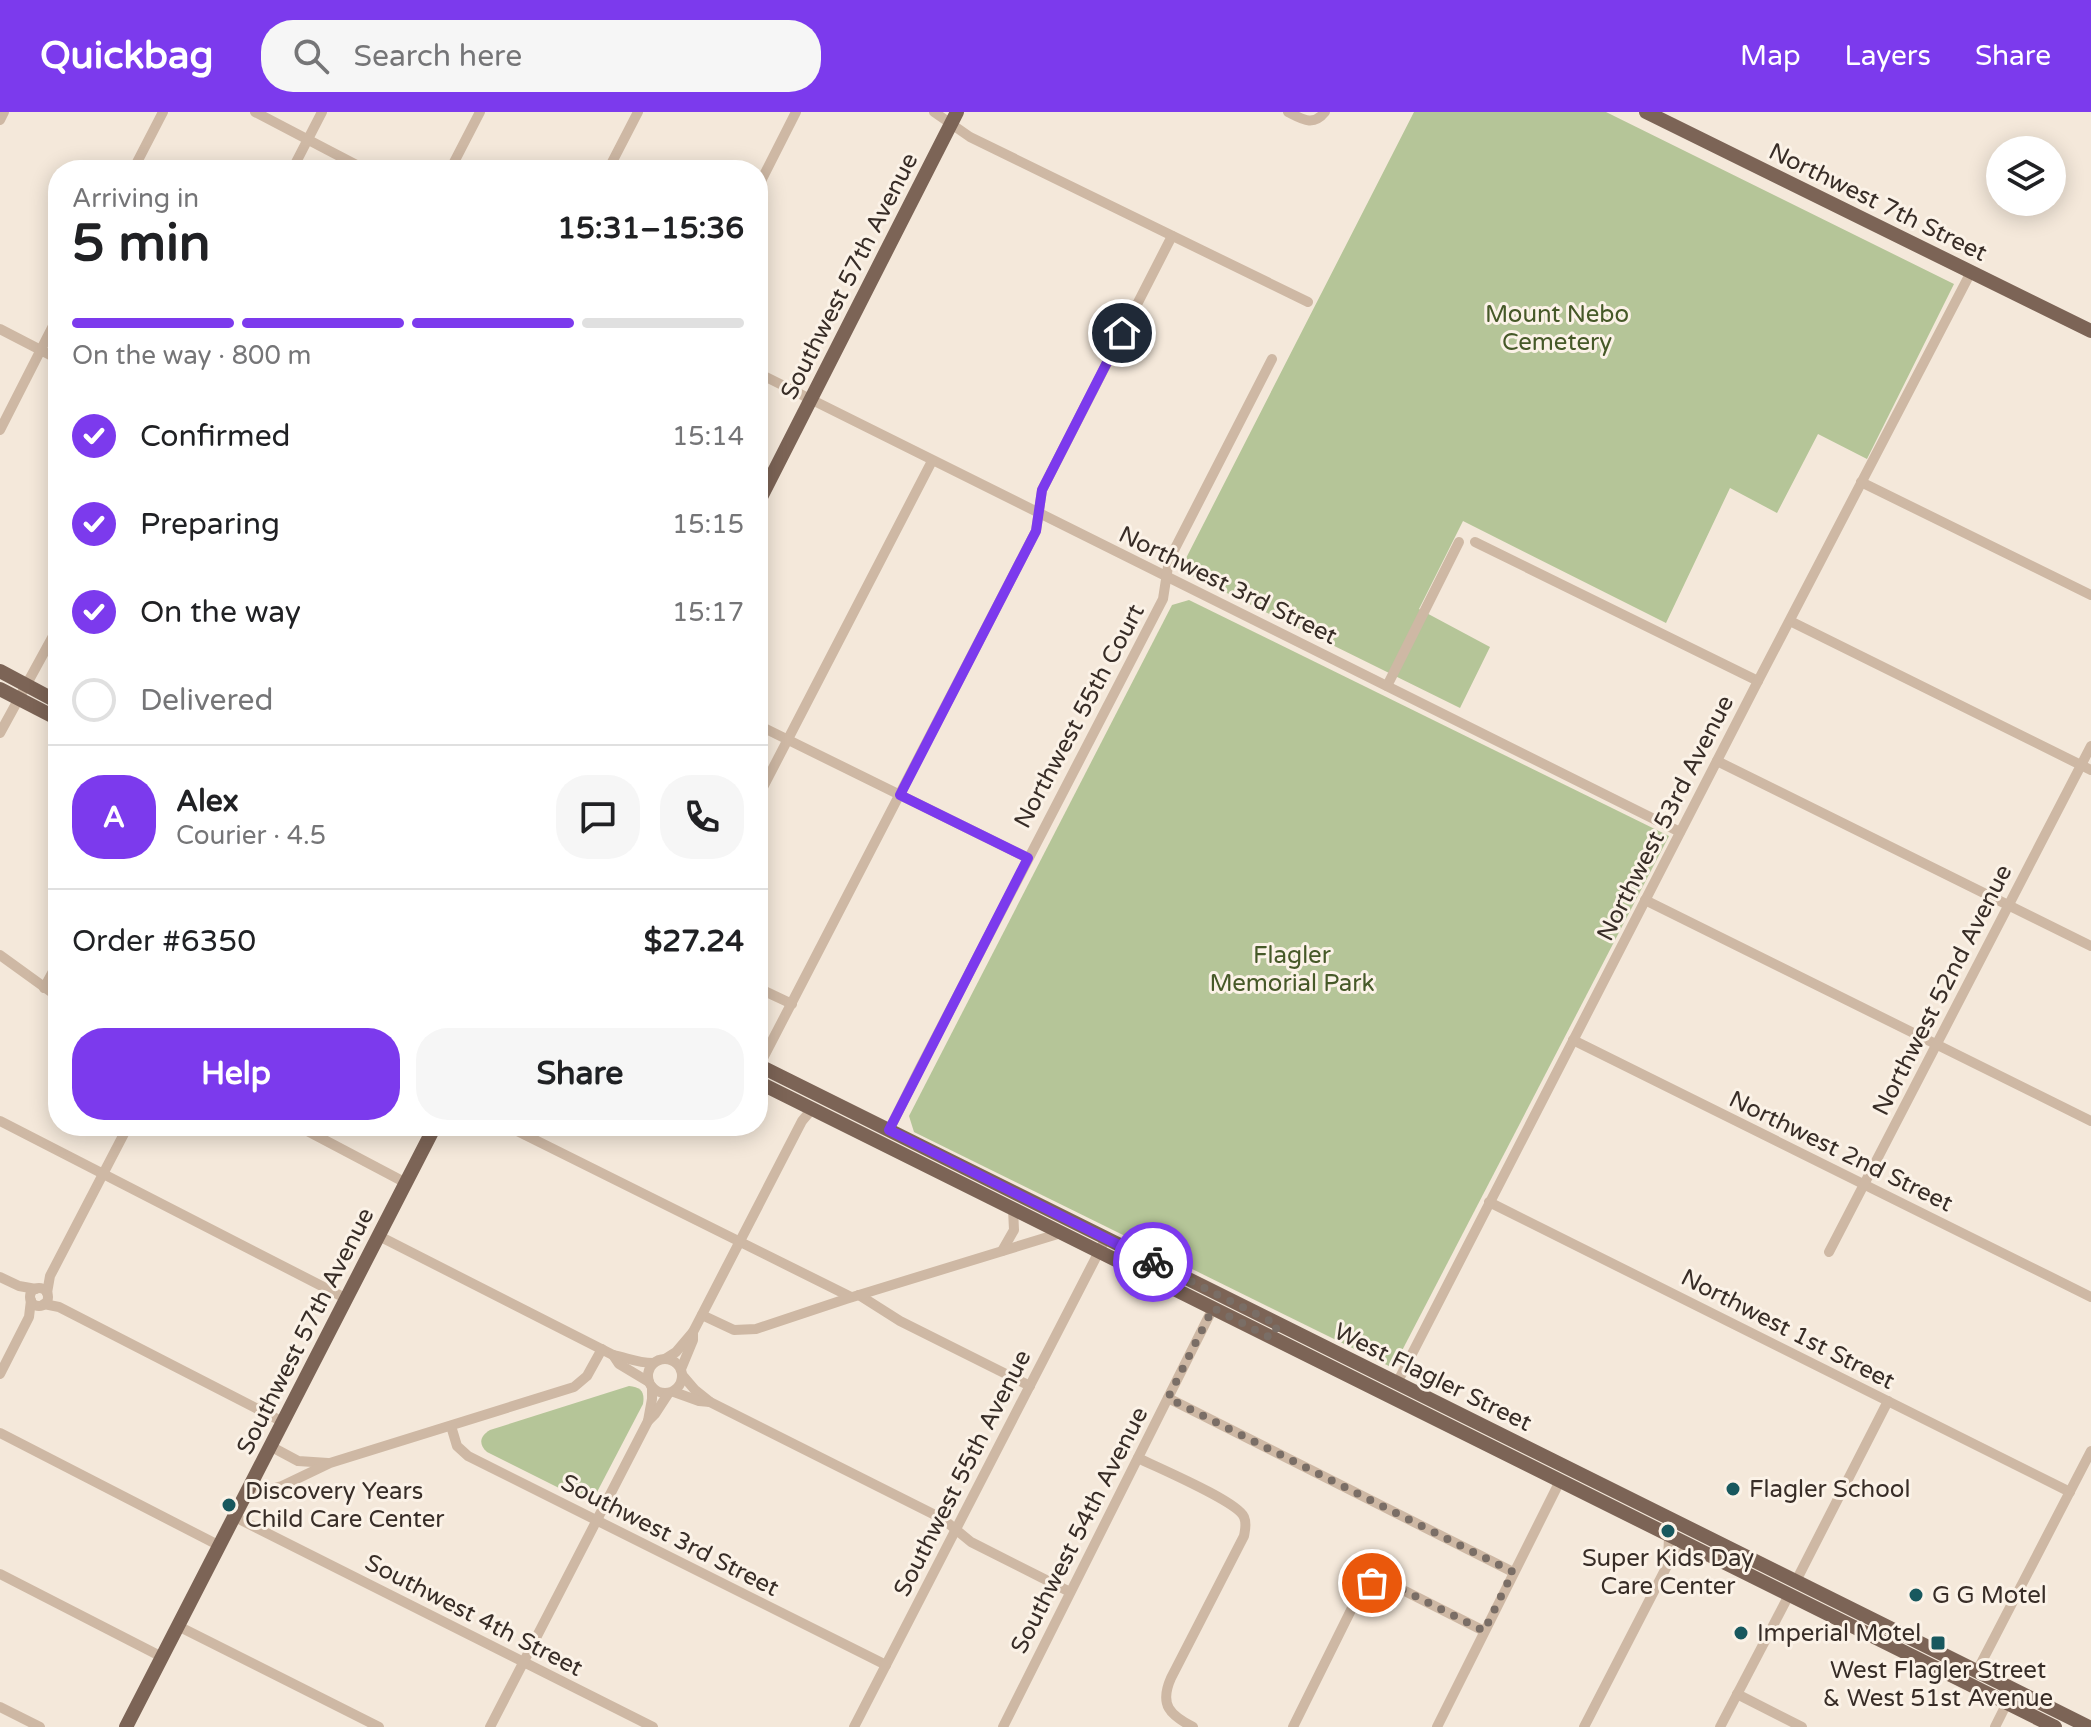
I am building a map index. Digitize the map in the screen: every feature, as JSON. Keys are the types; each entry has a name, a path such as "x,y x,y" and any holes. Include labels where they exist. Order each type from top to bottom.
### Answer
{"main road":[{"name":"Northwest 7th Street","path":"1646,112 2091,331"},
{"name":"Southwest 57th Avenue","path":"768,484 954,118"},
{"path":"0,671 48,712"},
{"path":"0,689 48,699"},
{"name":"West Flagler Street","path":"768,1071 1088,1229 1103,1245 1213,1308 1275,1331 1358,1381 1404,1394 1422,1395 1977,1671 2055,1727"},
{"name":"West Flagler Street","path":"768,1087 1061,1233 1103,1245 1394,1390 1560,1481 1940,1670 2089,1727"},
{"path":"812,1109 842,1107"},
{"name":"Southwest 57th Avenue","path":"126,1727 430,1136"},
{"path":"1061,1233 1088,1229"},
{"path":"1560,1481 1605,1486"},
{"path":"1758,1580 1796,1581"},
{"path":"1940,1670 1977,1671"}],"street":[{"path":"0,120 4,112"},
{"path":"138,160 163,112"},
{"path":"255,112 347,160"},
{"path":"297,160 322,112"},
{"path":"455,160 480,112"},
{"path":"613,160 638,112"},
{"path":"768,167 796,112"},
{"path":"934,112 954,118 970,137 1308,302"},
{"path":"1288,112 1315,121 1325,112"},
{"path":"768,1048 1036,531 1042,490 1172,236"},
{"name":"Northwest 53rd Avenue","path":"1394,1390 1971,272"},
{"path":"0,329 48,354"},
{"path":"0,430 48,336"},
{"name":"Northwest 55th Court","path":"889,1130 1163,599 1169,560 1272,359"},
{"name":"Northwest 3rd Street","path":"768,378 1680,832"},
{"path":"768,778 932,461"},
{"path":"1861,482 2091,595"},
{"path":"1387,686 1459,542"},
{"path":"1475,542 1758,681"},
{"path":"1790,621 2086,768"},
{"path":"0,733 48,645"},
{"path":"768,730 1028,858"},
{"name":"Northwest 52nd Avenue","path":"1829,1252 2008,905 2086,768 2091,746"},
{"path":"1717,761 2091,946"},
{"path":"1645,900 2091,1121"},
{"path":"0,955 48,991"},
{"path":"44,988 48,981"},
{"path":"768,993 792,1004"},
{"name":"Northwest 2nd Street","path":"1573,1040 2091,1297"},
{"path":"379,1236 613,1355 637,1363 653,1363 676,1352 693,1332 802,1121 812,1109"},
{"path":"0,1121 347,1299"},
{"path":"0,1374 29,1317 37,1311 50,1276 123,1136"},
{"path":"317,1136 406,1183"},
{"path":"527,1136 855,1296 1030,1386"},
{"name":"Northwest 1st Street","path":"1489,1202 2070,1492"},
{"path":"1001,1252 1014,1230 1013,1209"},
{"path":"702,1315 734,1330 747,1331 1061,1233"},
{"name":"Southwest 55th Avenue","path":"854,1727 1103,1245"},
{"path":"0,1277 283,1422"},
{"name":"Southwest 54th Avenue","path":"1003,1727 1213,1308"},
{"path":"648,1421 681,1384 693,1332"},
{"path":"246,1496 282,1486 330,1463 578,1385 590,1373 602,1349"},
{"path":"613,1355 619,1364 659,1392 710,1402"},
{"path":"665,1359 673,1360 695,1390 710,1402 943,1519 971,1542 1070,1592"},
{"path":"490,1727 648,1421 652,1399 648,1374 653,1363"},
{"path":"1168,1398 1513,1572"},
{"path":"1796,1581 1888,1401"},
{"name":"Southwest 3rd Street","path":"451,1426 455,1443 465,1454 886,1665"},
{"path":"0,1433 220,1546"},
{"path":"270,1446 298,1461 330,1463"},
{"path":"1977,1671 2091,1451"},
{"path":"1138,1458 1228,1503 1244,1517 1244,1536 1168,1685 1168,1707 1179,1719 1193,1727"},
{"path":"1437,1727 1560,1481"},
{"name":"Southwest 4th Street","path":"235,1517 653,1727"},
{"path":"1668,1564 1669,1535"},
{"path":"1584,1727 1668,1564 1690,1546"},
{"path":"0,1574 162,1657"},
{"path":"1293,1727 1364,1587 1382,1581 1391,1584 1484,1631"},
{"path":"1720,1727 1789,1595"},
{"path":"178,1626 379,1727"},
{"path":"1737,1694 1802,1727"},
{"path":"1995,1727 2010,1697"},
{"path":"0,1707 40,1727"}],"green space":[{"name":"Mount Nebo Cemetery","path":"1414,112 1606,112 1954,284 1867,459 1818,434 1777,513 1730,488 1666,623 1463,521 1419,609 1490,647 1460,708 1180,570"},
{"name":"Flagler Memorial Park","path":"1189,600 1669,836 1393,1368 914,1132 909,1116 1172,605"},
{"path":"629,1386 641,1391 643,1404 596,1494 590,1498 579,1498 487,1452 482,1446 482,1437 490,1430"}],"way so far":[{"path":"1153,1262 1278,1325 1271,1338 1213,1308 1168,1398 1513,1572 1484,1631 1391,1584 1382,1581 1372,1583"}],"place":[{"name":"Flagler School","path":"1733,1489"},
{"name":"Discovery Years Child Care Center","path":"229,1505"},
{"name":"Super Kids Day Care Center","path":"1668,1531"},
{"name":"G G Motel","path":"1916,1595"},
{"name":"Imperial Motel","path":"1741,1633"},
{"name":"West Flagler Street & West 51st Avenue","path":"1938,1643"}],"route":[{"path":"1122,333 1042,490 1036,531 900,795 1028,858 889,1130 1153,1262"}]}
